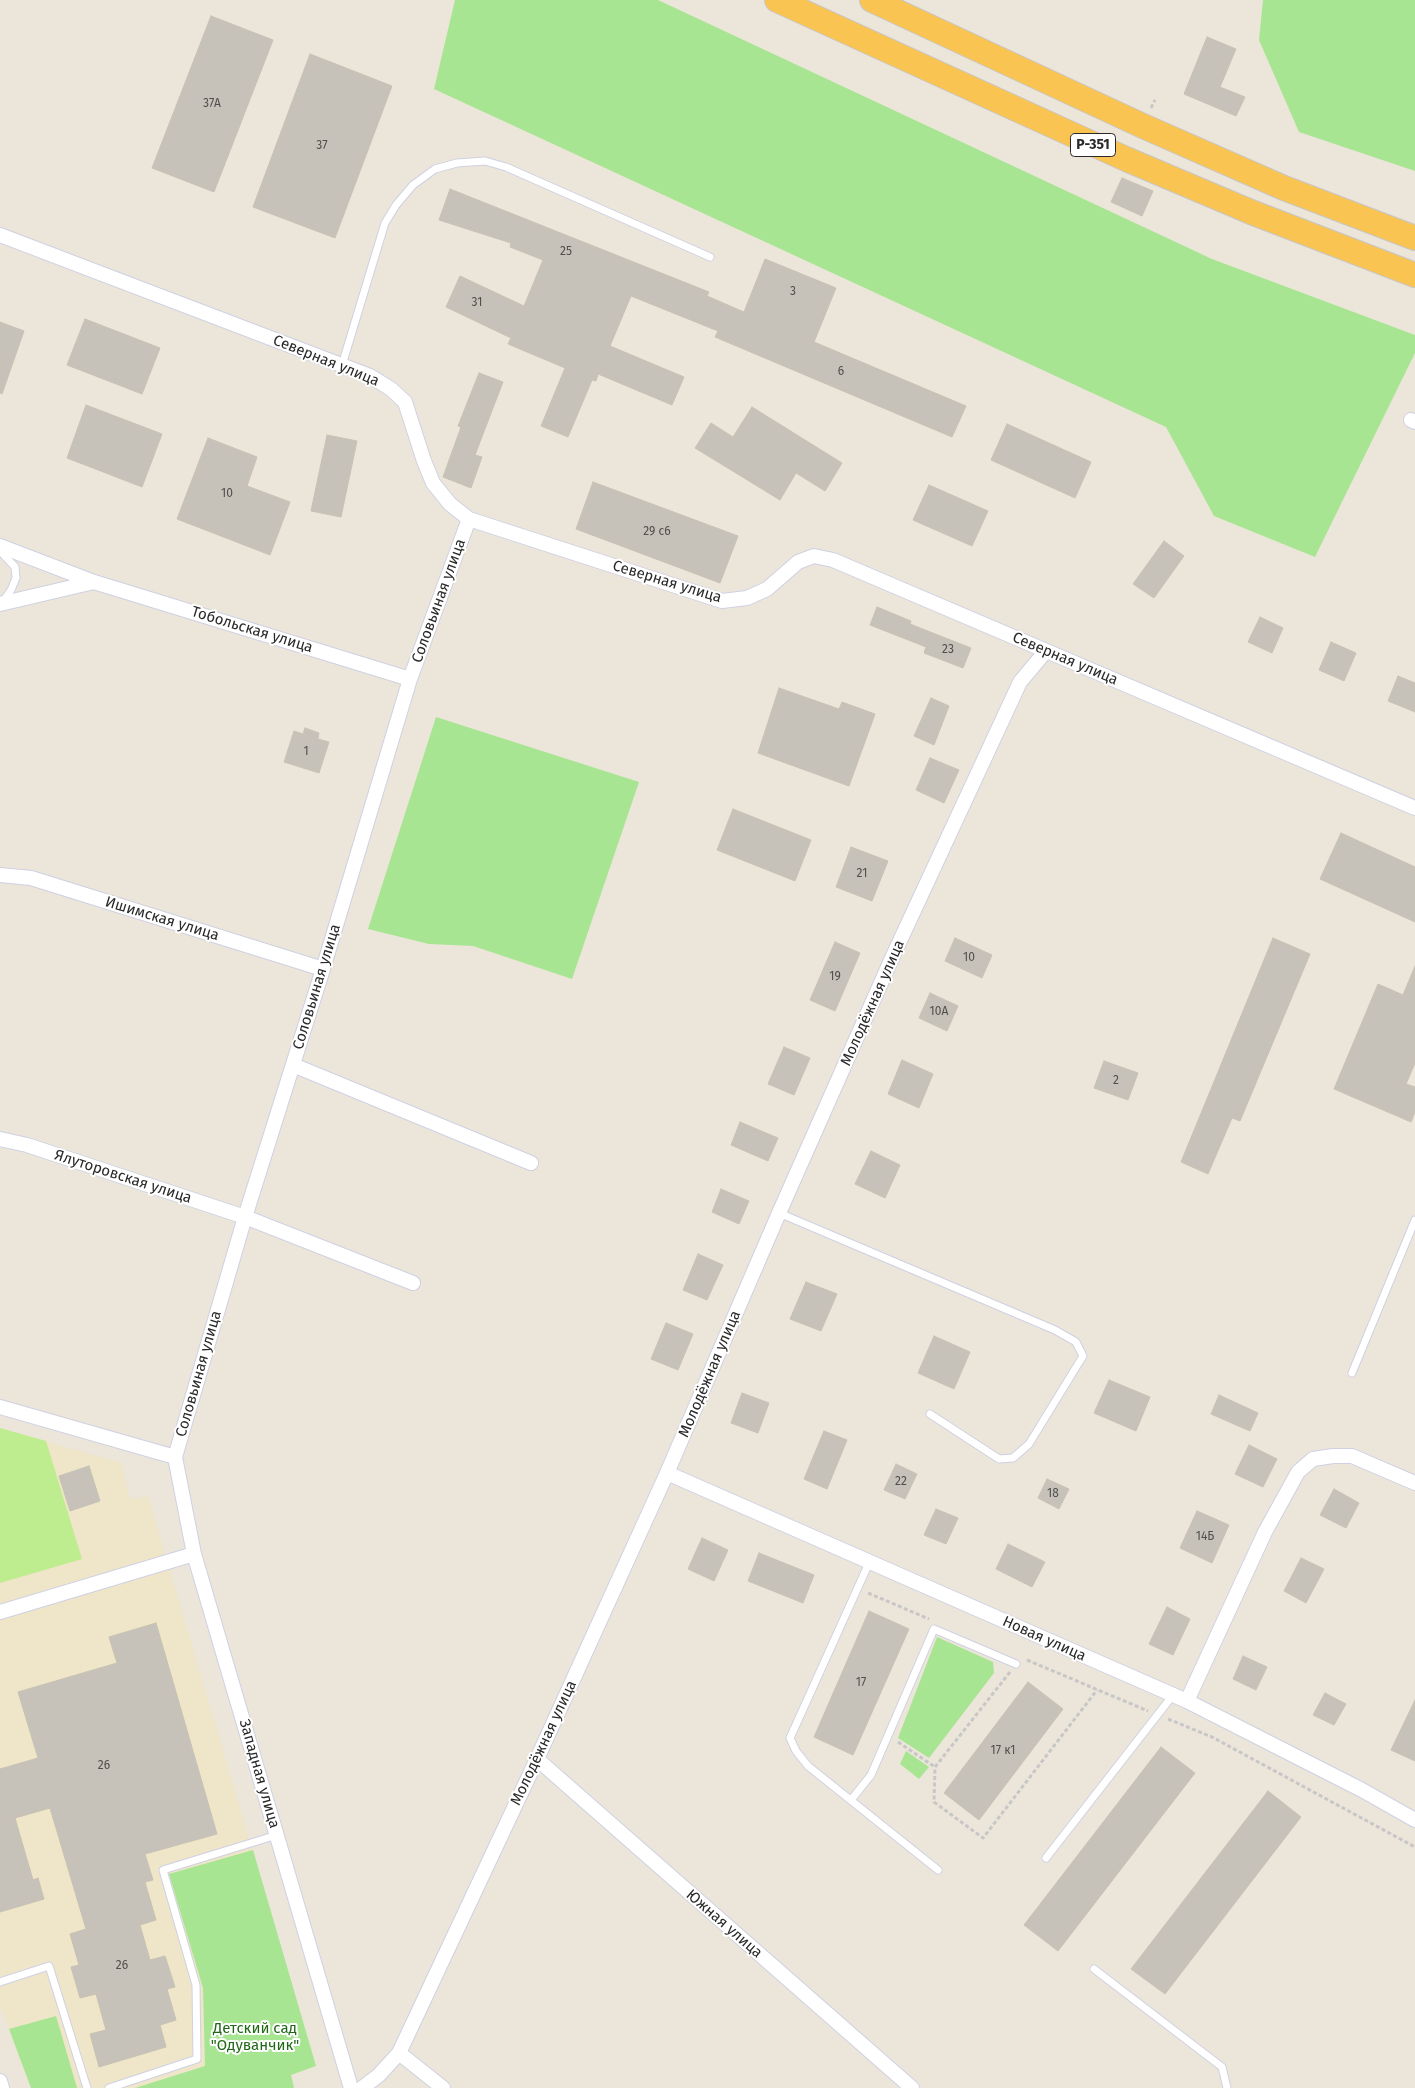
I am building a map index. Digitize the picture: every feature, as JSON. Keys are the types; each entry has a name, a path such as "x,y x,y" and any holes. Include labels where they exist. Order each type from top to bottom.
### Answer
{"highway":[{"name":"Р-351","path":"777,0 1126,160 1251,212 1415,275"},
{"name":"Р-351","path":"872,0 1222,161 1284,188 1415,238"}],"street":[{"name":"Северная улица","path":"0,235 370,376 391,389 405,402 433,483 450,504 469,519 722,601 747,598 767,589 798,562 814,556 833,560 1415,808"},
{"name":"Соловьиная улица","path":"174,1457 245,1217 293,1066 410,679 469,519"},
{"name":"Тобольская улица","path":"0,546 94,582 410,679"},
{"path":"0,604 94,582"},
{"name":"Молодёжная улица","path":"362,2088 379,2075 399,2053 537,1759 667,1472 888,967 1020,682 1046,651"},
{"name":"Ишимская улица","path":"0,875 31,878 323,968"},
{"path":"293,1066 530,1163"},
{"name":"Ялуторовская улица","path":"0,1139 27,1145 245,1217 413,1283"},
{"path":"0,1406 174,1457"},
{"path":"1187,1702 1266,1532 1298,1472 1313,1459 1352,1456 1415,1483"},
{"name":"Западная улица","path":"174,1457 194,1554 351,2088"},
{"name":"Новая улица","path":"667,1472 869,1563 1173,1695 1362,1790 1415,1820"},
{"path":"0,1612 194,1554"},
{"name":"Южная улица","path":"537,1759 912,2088"},
{"path":"399,2053 443,2088"},
{"path":"0,2081 2,2088"}],"lane":[{"path":"342,365 385,223 396,204 413,185 434,169 457,163 485,160 710,257"},
{"path":"0,551 5,554 14,567 16,578 11,590 0,604"},
{"path":"780,1213 1055,1330 1076,1342 1083,1356 1029,1444 1013,1458 999,1459 930,1414"},
{"path":"1352,1373 1415,1220"},
{"path":"869,1563 790,1738 796,1752 808,1766 938,1870"},
{"path":"852,1800 870,1775 934,1629 1016,1664"},
{"path":"1046,1858 1173,1695"},
{"path":"109,2088 197,2060 196,1985 163,1870 277,1835"},
{"path":"0,1982 49,1966 87,2088"},
{"path":"1094,1970 1222,2067 1227,2088"}],"path":[{"path":"861,1590 931,1620 927,1628"},
{"path":"1098,1690 983,1838 934,1802 936,1766 1021,1658 1098,1690 1158,1715 1212,1738 1415,1848"},
{"path":"888,1735 936,1766"}],"shaded area":[{"path":"0,1428 121,1463 130,1499 148,1496 316,2066 291,2075 294,2088 31,2088 0,2005"}],"green space":[{"path":"455,0 658,0 1212,259 1415,335 1415,353 1315,557 1214,516 1166,427 434,89"},
{"path":"1263,0 1415,0 1415,171 1299,132 1259,40"},
{"path":"436,717 639,782 572,979 473,946 429,944 368,929"},
{"path":"0,1428 46,1441 82,1559 0,1583"},
{"path":"937,1637 993,1662 994,1673 929,1758 898,1738"},
{"path":"906,1751 929,1767 919,1779 900,1764"},
{"name":"Детский сад \"Одуванчик\"","path":"253,1850 316,2066 291,2075 294,2088 135,2088 205,2066 203,1988 169,1874"},
{"path":"56,2016 77,2088 31,2088 9,2029"}],"building":[{"path":"211,16 273,40 214,192 152,168"},
{"path":"1207,37 1236,49 1220,87 1245,97 1236,116 1184,94"},
{"path":"310,54 392,86 335,238 253,207"},
{"path":"1122,178 1153,191 1142,216 1111,202"},
{"path":"450,189 709,292 707,296 744,312 765,259 836,288 814,342 966,406 952,437 715,337 718,331 631,296 610,346 684,377 672,405 598,374 596,381 592,380 568,437 541,426 565,368 508,344 511,338 446,307 460,276 524,306 543,260 510,247 511,243 439,220"},
{"path":"85,319 160,348 142,394 67,365"},
{"path":"0,322 24,331 2,394 0,393"},
{"path":"479,373 503,382 475,455 482,457 471,488 443,477 461,427 458,426"},
{"path":"86,405 162,434 142,487 67,458"},
{"path":"752,407 842,463 825,491 796,473 780,500 695,448 711,423 733,437"},
{"path":"1007,424 1091,462 1075,498 991,460"},
{"path":"327,435 357,441 341,517 311,511"},
{"path":"208,438 257,457 247,486 290,502 270,555 177,519"},
{"path":"593,482 738,536 720,583 576,529"},
{"path":"929,485 988,511 972,546 913,520"},
{"path":"1164,541 1184,556 1154,598 1133,584"},
{"path":"877,607 911,621 910,624 971,648 963,668 924,653 926,647 870,625"},
{"path":"1260,617 1283,628 1272,653 1248,642"},
{"path":"1331,642 1356,653 1344,681 1319,670"},
{"path":"1398,676 1415,683 1415,712 1388,701"},
{"path":"779,688 839,709 842,702 875,714 849,786 758,753"},
{"path":"931,698 949,706 934,745 914,736"},
{"path":"305,728 319,733 318,739 329,742 319,773 284,762 294,731 303,734"},
{"path":"930,758 959,770 944,803 916,790"},
{"path":"733,809 811,840 795,881 717,850"},
{"path":"1341,833 1415,867 1415,922 1320,879"},
{"path":"851,847 888,861 872,901 836,887"},
{"path":"955,938 992,955 982,978 945,961"},
{"path":"1273,938 1310,954 1240,1121 1232,1118 1208,1174 1181,1162"},
{"path":"835,942 860,953 835,1011 810,1000"},
{"path":"1415,966 1415,1063 1406,1084 1415,1087 1415,1112 1411,1122 1334,1089 1378,984 1403,995"},
{"path":"930,993 958,1006 947,1031 919,1018"},
{"path":"784,1047 810,1058 794,1095 768,1084"},
{"path":"902,1060 933,1074 919,1108 888,1094"},
{"path":"1104,1061 1138,1073 1128,1100 1094,1088"},
{"path":"740,1122 778,1138 768,1161 731,1145"},
{"path":"871,1151 900,1165 885,1198 855,1184"},
{"path":"721,1189 749,1201 739,1224 712,1212"},
{"path":"698,1254 723,1265 707,1300 683,1290"},
{"path":"806,1282 837,1294 821,1331 790,1319"},
{"path":"666,1323 693,1334 678,1370 651,1359"},
{"path":"934,1336 970,1352 954,1389 918,1373"},
{"path":"1109,1380 1150,1397 1136,1431 1094,1413"},
{"path":"742,1393 769,1403 758,1433 731,1423"},
{"path":"1219,1395 1258,1413 1250,1431 1211,1414"},
{"path":"824,1431 847,1440 827,1489 804,1479"},
{"path":"1249,1445 1277,1459 1263,1487 1235,1474"},
{"path":"896,1464 917,1474 905,1499 884,1490"},
{"path":"89,1466 100,1501 70,1511 59,1476"},
{"path":"1047,1479 1069,1489 1059,1509 1038,1498"},
{"path":"1334,1489 1359,1503 1346,1528 1320,1515"},
{"path":"936,1509 958,1518 946,1544 924,1535"},
{"path":"1197,1511 1229,1525 1212,1563 1180,1548"},
{"path":"702,1538 728,1550 714,1581 688,1569"},
{"path":"1008,1544 1045,1562 1032,1587 996,1569"},
{"path":"759,1553 814,1575 803,1603 748,1581"},
{"path":"1301,1558 1324,1569 1306,1603 1284,1591"},
{"path":"1167,1607 1190,1619 1173,1655 1149,1644"},
{"path":"869,1611 909,1629 853,1755 814,1737"},
{"path":"156,1623 217,1834 145,1854 153,1880 145,1882 156,1920 140,1925 150,1960 165,1956 175,1987 167,1989 176,2020 160,2025 166,2047 99,2067 90,2034 106,2030 96,1994 80,1998 71,1967 79,1965 70,1934 86,1929 50,1808 15,1818 33,1880 38,1878 44,1899 0,1912 0,1769 38,1758 18,1692 117,1663 109,1637"},
{"path":"1243,1656 1267,1667 1256,1690 1233,1679"},
{"path":"1028,1682 1063,1709 979,1820 944,1793"},
{"path":"1325,1693 1346,1704 1334,1725 1313,1715"},
{"path":"1415,1700 1415,1761 1391,1750"},
{"path":"1161,1747 1195,1773 1058,1951 1024,1925"},
{"path":"1268,1791 1301,1817 1165,1994 1131,1969"}]}
